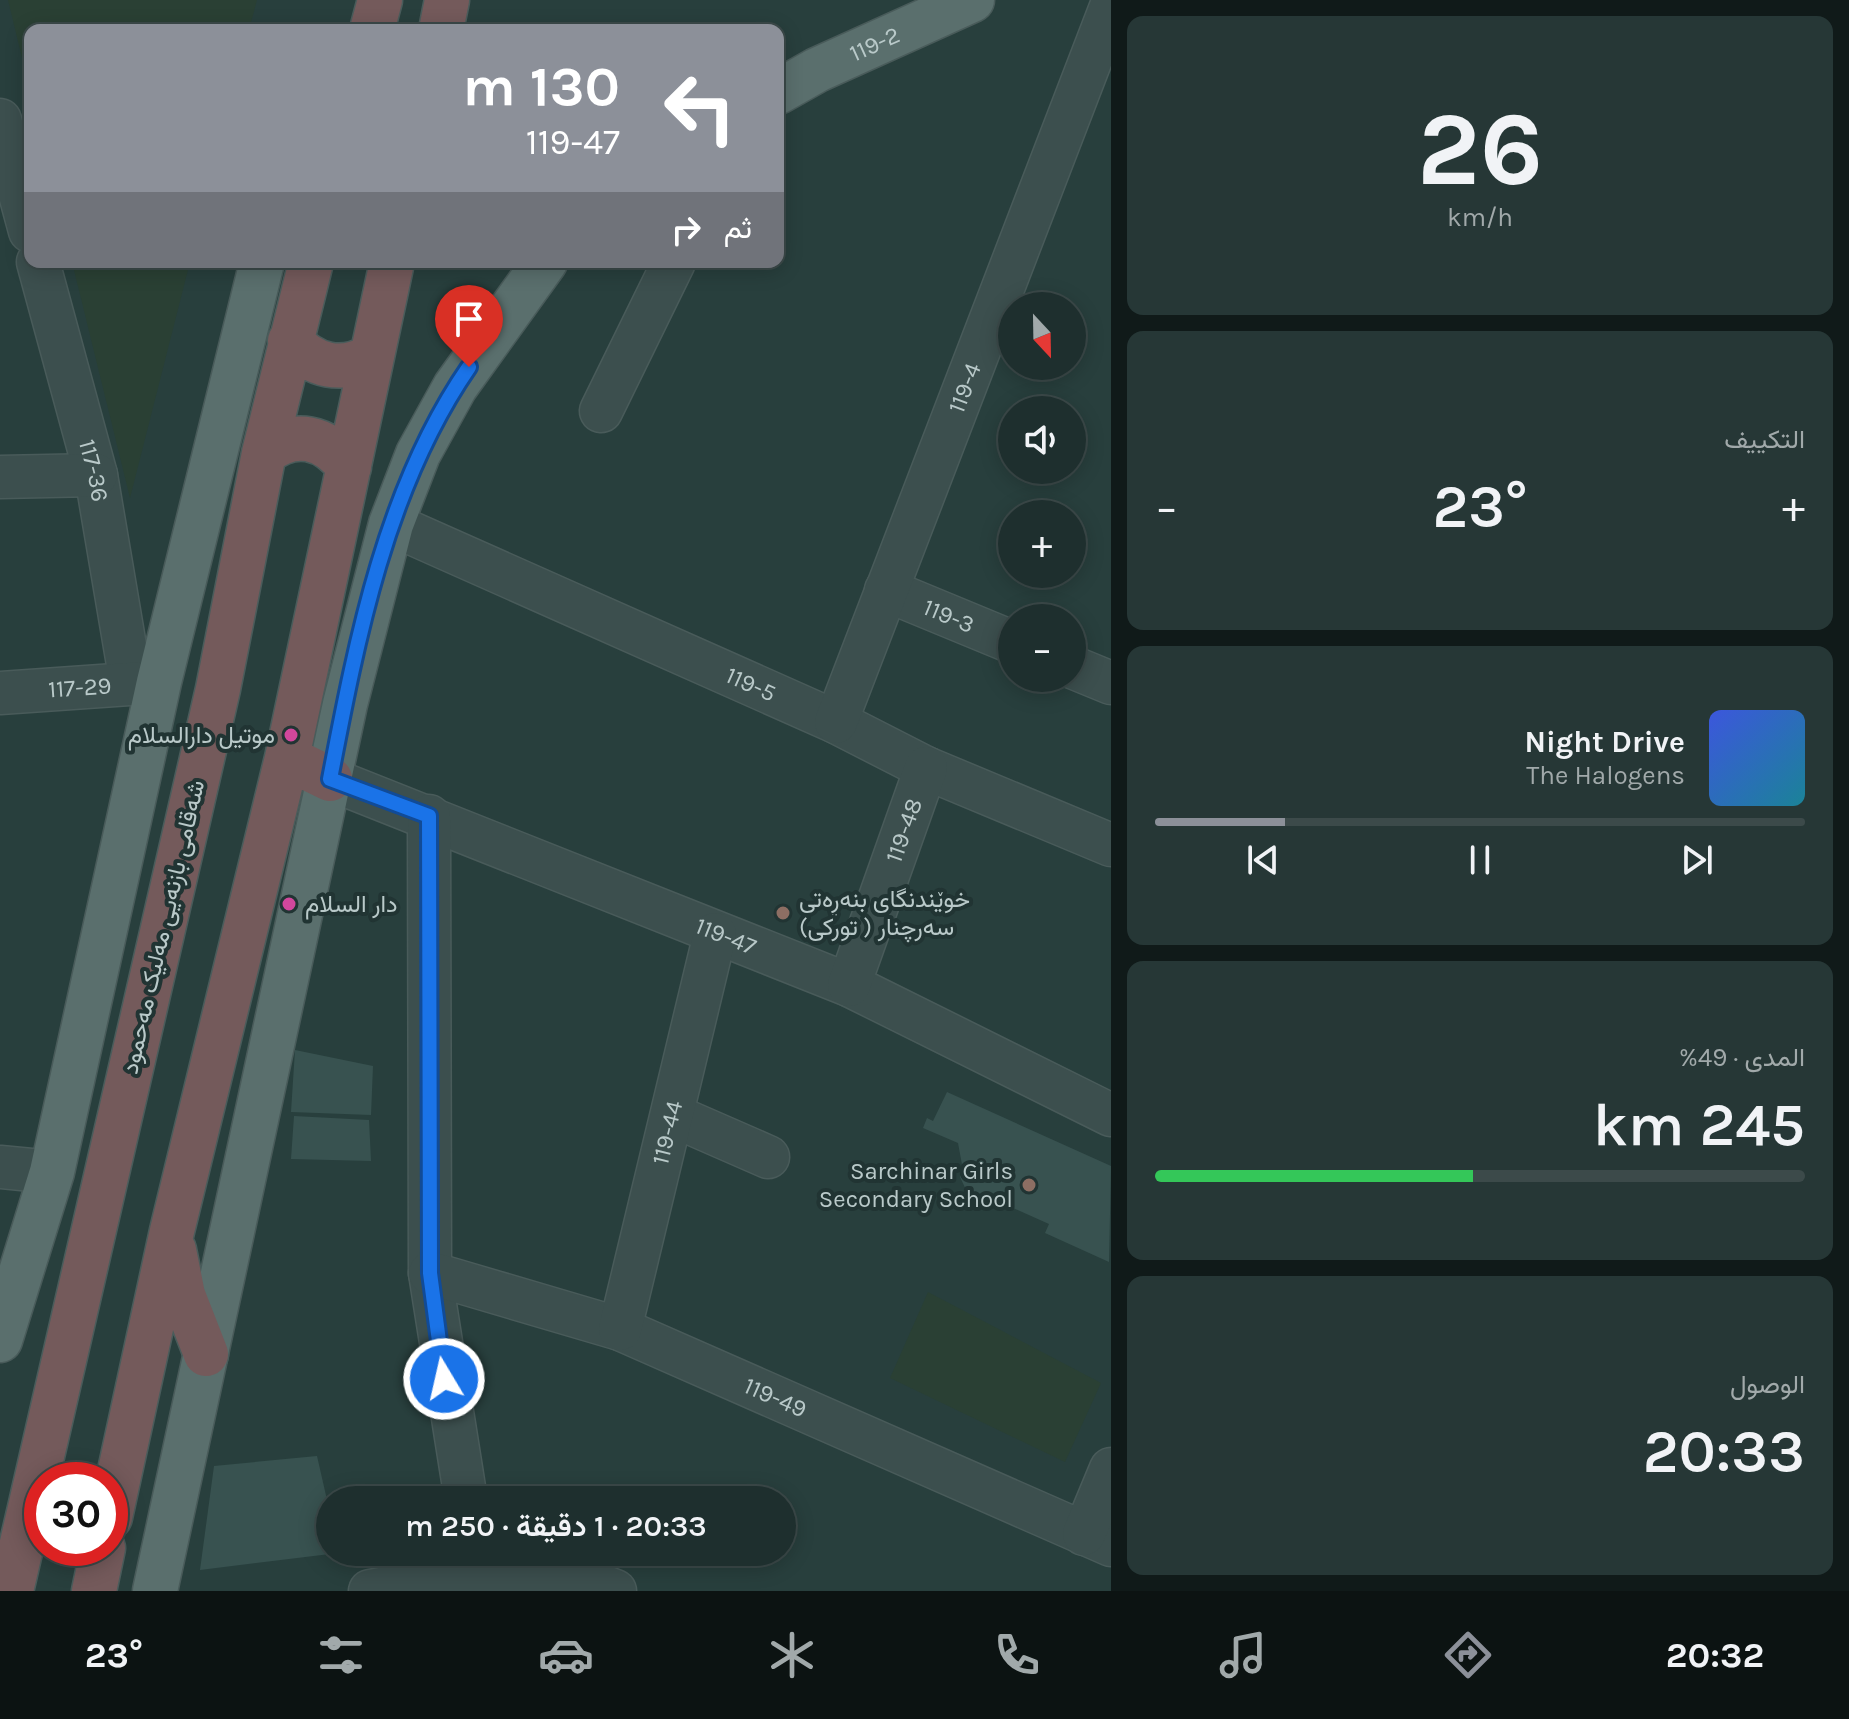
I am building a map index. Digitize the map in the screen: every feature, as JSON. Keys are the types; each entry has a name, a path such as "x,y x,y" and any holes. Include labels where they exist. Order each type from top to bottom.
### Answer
{"highway":[{"path":"442,24 447,0"},
{"name":"شەقامی بازنەیی مەلیک مەحمود","path":"11,1591 218,689 264,453 309,268"},
{"path":"122,1462 172,1231 287,758 391,268"},
{"path":"290,341 314,361 328,365 344,367 372,356"},
{"path":"264,453 275,444 303,437 331,447 349,467"},
{"path":"287,758 330,779"},
{"path":"172,1231 183,1295 206,1354"},
{"path":"94,1591 99,1566"}],"main road":[{"name":"119-2","path":"784,89 817,70 972,0"},
{"path":"0,1340 52,1172 145,682 260,268"},
{"path":"155,1591 345,704 391,524 418,454 455,387 541,268"}],"street":[{"name":"119-4","path":"836,722 1111,7"},
{"path":"0,120 24,209"},
{"name":"117-36","path":"40,268 96,475 145,682"},
{"path":"601,411 671,268"},
{"path":"0,477 96,475"},
{"name":"119-5","path":"391,524 836,722 926,768 1111,845"},
{"name":"119-3","path":"886,590 998,636"},
{"path":"1086,673 1111,683"},
{"name":"117-29","path":"0,693 145,682"},
{"name":"119-48","path":"849,985 926,768"},
{"name":"119-47","path":"330,779 849,985 1111,1115"},
{"path":"429,816 430,1273 464,1486"},
{"name":"119-44","path":"620,1329 715,934"},
{"path":"672,1115 768,1157"},
{"path":"0,1167 52,1172"},
{"name":"119-49","path":"430,1273 620,1329 1097,1540"},
{"path":"1097,1540 1111,1469"},
{"path":"383,1590 464,1566"},
{"path":"498,1566 615,1591"}],"green space":[{"path":"8,0 257,0 251,24 24,24 24,66"},
{"path":"73,268 188,268 130,498"},
{"path":"928,1292 1101,1383 1065,1462 890,1378"}],"building":[{"path":"295,1050 373,1066 371,1115 291,1112"},
{"path":"947,1092 1111,1166 1109,1262 1045,1233 1049,1224 1004,1204 989,1207 970,1198 960,1177 963,1170 958,1143 923,1128 927,1118 933,1121"},
{"path":"294,1116 369,1120 371,1161 291,1159"},
{"path":"317,1456 324,1486 316,1486 316,1556 200,1570 214,1466"}],"place":[{"name":"موتيل دارالسلام","path":"291,735"},
{"name":"دار السلام","path":"289,904"},
{"name":"خوێندنگای بنەڕەتی سەرچنار ( تورکی)","path":"783,913"},
{"name":"Sarchinar Girls Secondary School","path":"1029,1185"}],"route":[{"path":"444,1379 430,1273 429,816 330,779 345,704 391,524 418,454 469,367"}]}
